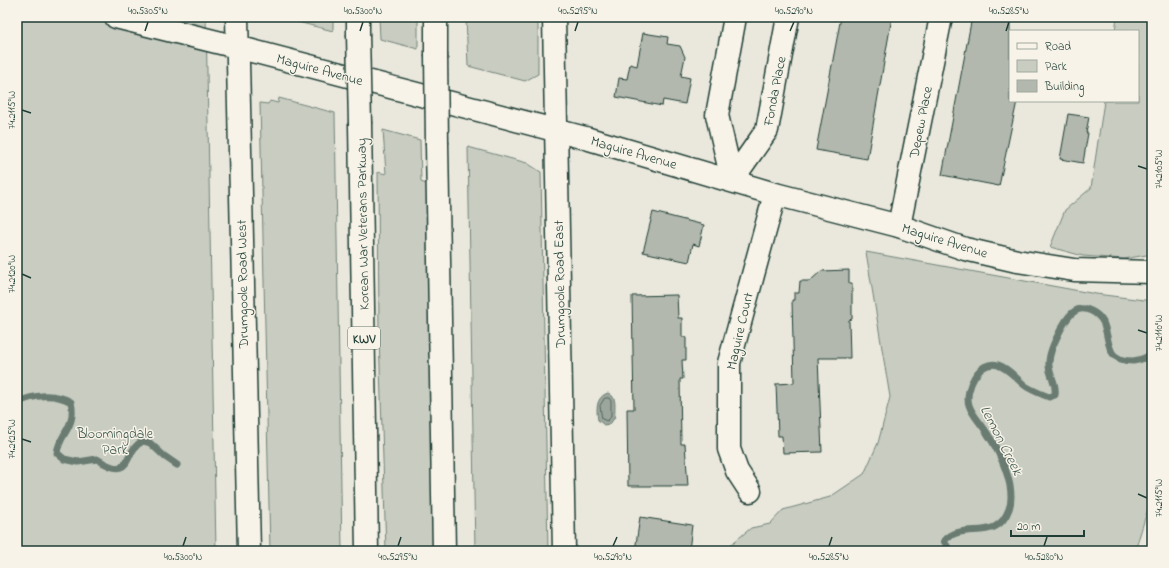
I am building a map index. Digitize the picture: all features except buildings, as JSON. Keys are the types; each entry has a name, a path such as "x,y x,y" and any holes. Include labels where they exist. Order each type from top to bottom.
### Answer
{"main road":[{"name":"Maguire Avenue","path":"116,17 237,47 556,131 732,180 775,194 899,226 965,249 1017,261 1074,270 1152,272"},
{"name":"Drumgoole Road West","path":"237,17 249,551"},
{"path":"436,17 444,551"},
{"name":"Drumgoole Road East","path":"554,17 564,551"},
{"path":"732,180 717,115 735,17"},
{"name":"Fonda Place","path":"732,180 767,130 788,17"},
{"name":"Depew Place","path":"899,226 941,17"},
{"name":"Korean War Veterans Parkway","path":"358,26 367,551"},
{"name":"Maguire Court","path":"750,491 738,471 729,449 729,363 775,194"}],"green space":[{"name":"Bloomingdale Park","path":"17,17 206,17 216,551 17,551"},
{"path":"278,17 333,17 333,31"},
{"path":"379,17 418,17 418,49 380,39"},
{"path":"466,17 538,17 538,74 525,81 468,66"},
{"path":"1117,17 1152,17 1152,254 1124,259 1083,256 1050,247 1065,210 1091,188 1104,102 1139,102 1139,30 1115,30"},
{"path":"279,98 335,113 342,551 270,551 260,103 268,104 270,101 278,103"},
{"path":"383,130 420,140 421,182 429,185 429,332 434,551 386,551 379,336 378,172 386,174"},
{"path":"468,147 527,163 541,172 548,551 475,551"},
{"path":"866,252 1096,294 1152,301 1152,495 1135,551 723,551 751,528 770,524 783,510 830,497 864,474 878,443 890,397"}],"water":[{"path":"608,393 613,397 615,403 615,417 610,424 604,425 598,420 597,408 601,397"}],"waterway":[{"name":"Lemon Creek","path":"950,551 944,541 952,535 961,532 988,529 996,526 1003,520 1009,509 1011,500 1011,490 1006,470 992,441 972,412 969,405 968,399 971,384 979,371 991,364 998,365 1013,374 1023,384 1030,388 1049,397 1055,395 1055,387 1049,366 1051,352 1064,323 1072,313 1079,309 1087,309 1095,313 1101,319 1110,349 1117,358 1133,361 1148,356 1152,353"},
{"name":"Lemon Creek","path":"17,403 37,396 58,397 71,402 72,418 58,446 57,453 64,459 78,462 97,459 109,466 117,468 126,463 132,451 143,441 150,443 164,456 177,465"}]}
